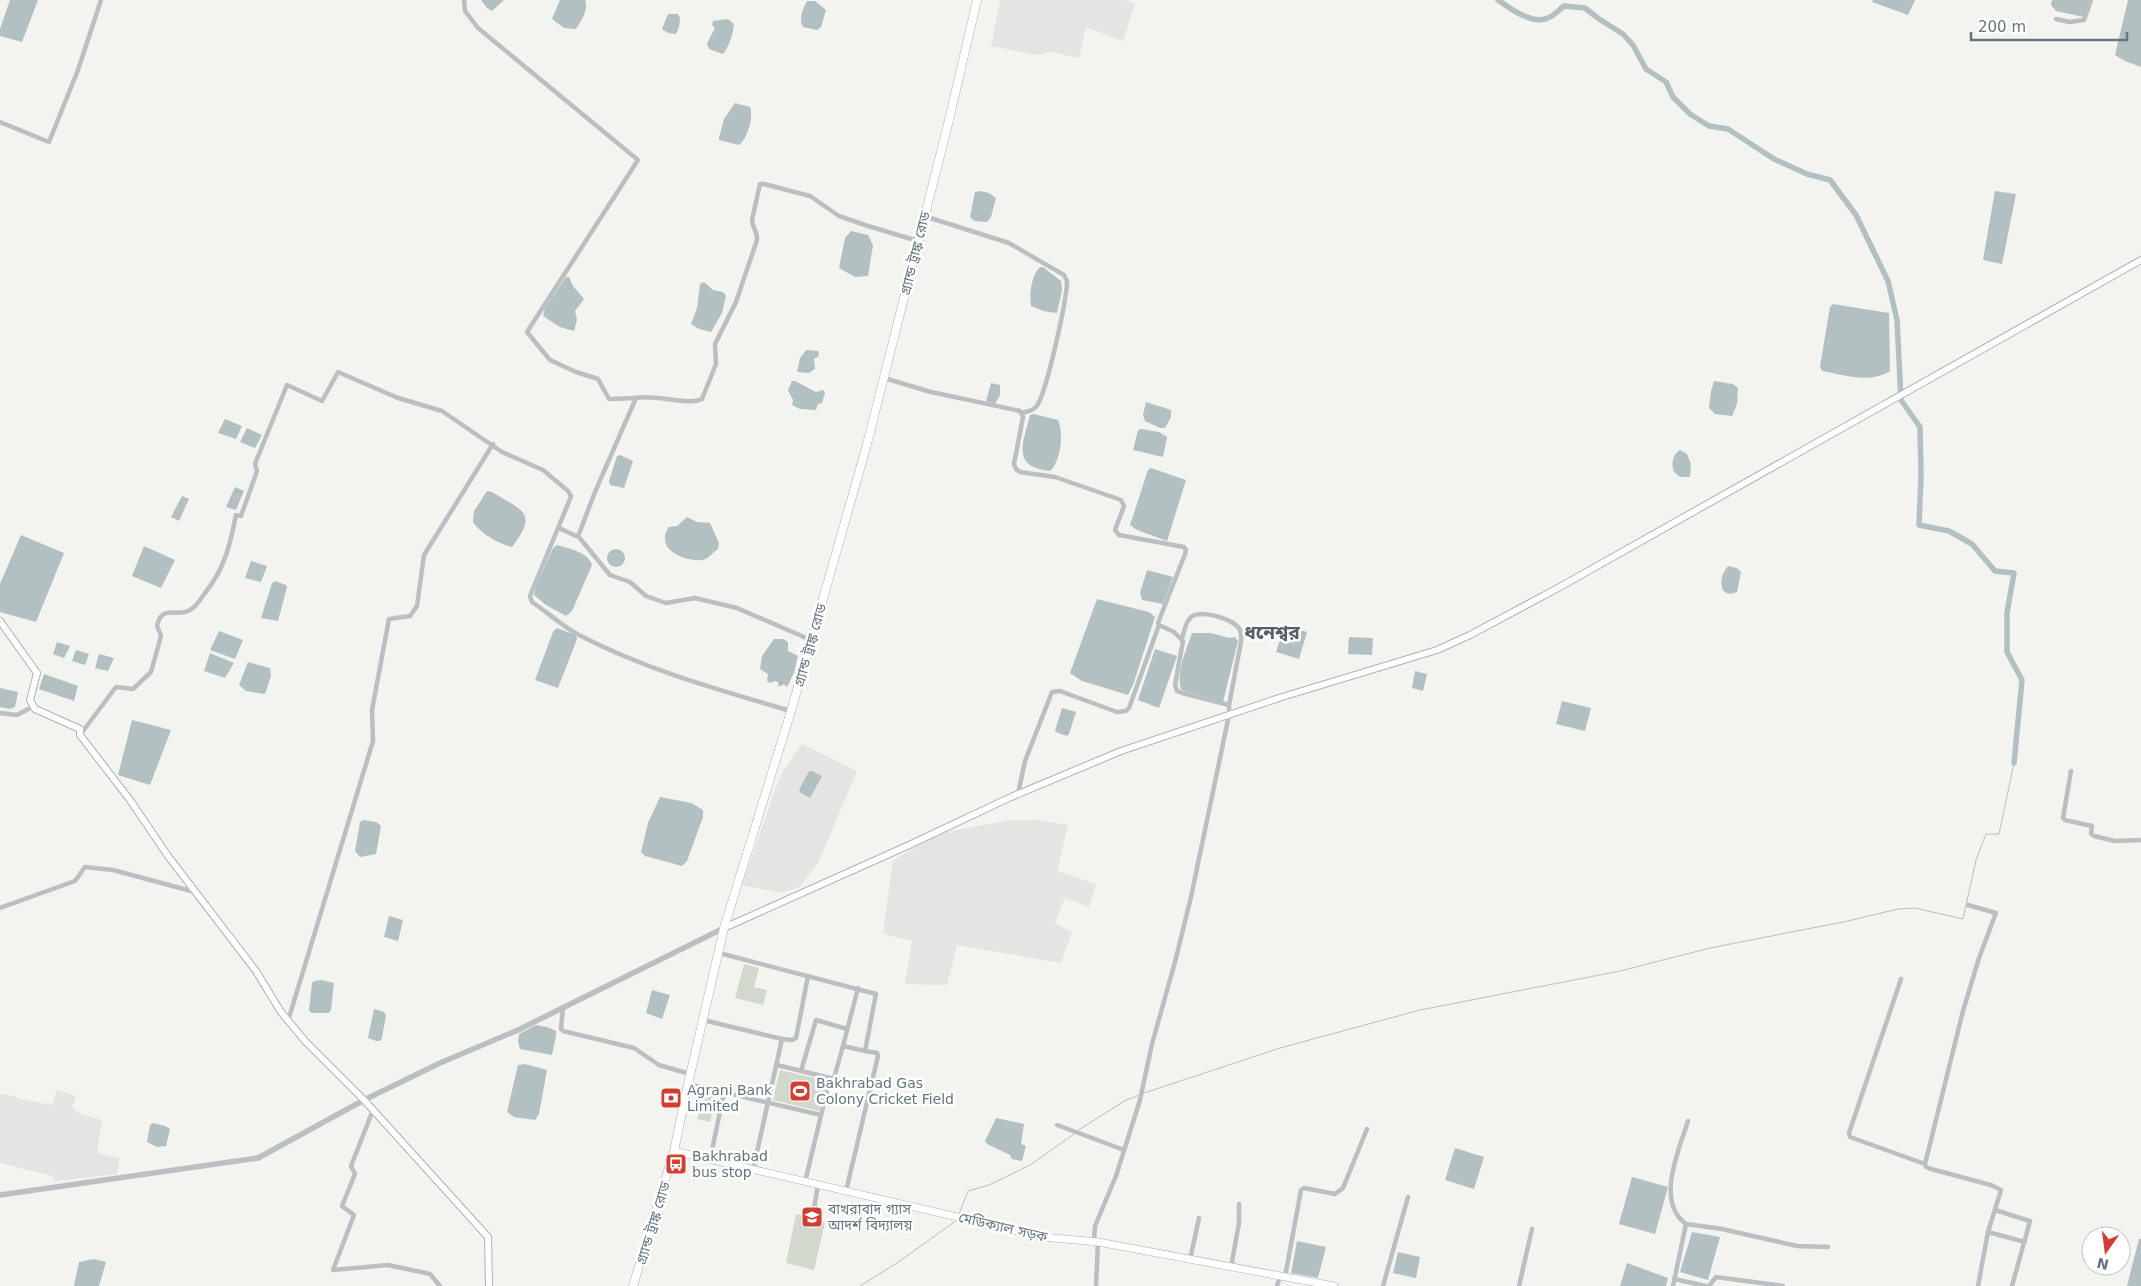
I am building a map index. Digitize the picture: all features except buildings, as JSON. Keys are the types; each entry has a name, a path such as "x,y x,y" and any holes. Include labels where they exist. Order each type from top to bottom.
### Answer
{"highway":[{"name":"গ্র্যান্ড ট্রাঙ্ক রোড","path":"633,1286 674,1151 724,928 791,711 884,378 977,0"}],"main road":[{"path":"724,928 1018,794 1121,751 1437,650 1470,635 1558,588 2141,260"},
{"path":"0,622 37,672 30,700 35,709 80,729 80,735 256,971 288,1021 305,1041 364,1100 488,1238 489,1286"},
{"name":"মেডিক্যাল সড়ক","path":"674,1151 1043,1237 1096,1241 1334,1286"}],"street":[{"path":"0,122 49,142 78,70 101,0"},
{"path":"464,0 466,12 478,28 638,160 526,332 550,360 576,372 598,379 609,399 646,396 690,402 702,399 716,364 715,344 736,302 757,240 758,234 752,220 760,184 810,196 839,216 918,241"},
{"path":"2056,19 2070,22 2084,20 2091,0"},
{"path":"884,378 931,392 1022,413 1032,410 1037,405 1044,388 1058,333 1068,281 1064,275 1009,244 924,216"},
{"path":"80,735 116,687 133,689 151,672 161,636 157,626 164,614 169,612 183,614 194,607 215,580 228,553 236,515 242,516 257,471 254,464 287,385 322,400 338,372 398,398 442,411 493,444 502,452 543,470 568,491 571,496 530,596 532,602 577,634 633,659 697,684 791,711"},
{"path":"578,536 636,398"},
{"path":"1018,794 1025,761 1052,692 1060,691 1117,712 1126,712 1129,708 1158,622 1186,550 1184,547 1119,535 1115,530 1124,506 1121,500 1055,477 1020,472 1016,469 1014,464 1023,417 1022,413"},
{"path":"288,1021 373,741 372,710 390,619 410,616 417,606 424,554 493,444"},
{"path":"559,528 578,536 610,575 630,582 646,596 666,603 695,598 737,608 811,640"},
{"path":"1096,1286 1095,1226 1116,1176 1140,1100 1152,1044 1192,897 1229,715 1241,632 1236,625 1219,617 1198,614 1191,618 1182,639"},
{"path":"1158,625 1174,632 1182,639 1184,645 1175,681 1177,691 1229,706"},
{"path":"0,713 17,715 34,706"},
{"path":"2071,771 2063,818 2065,820 2092,826 2092,834 2094,836 2115,840 2141,840"},
{"path":"0,908 75,881 85,867 112,870 196,892"},
{"path":"1925,1164 1963,1011 1979,958 1996,913 1992,910 1968,905"},
{"path":"0,1195 258,1158 364,1100 440,1063 518,1030 724,928"},
{"path":"719,953 873,992 876,996 865,1051"},
{"path":"702,1020 792,1040 796,1038 808,976"},
{"path":"1901,979 1849,1133 1850,1137 1925,1164 1926,1167 1931,1169 2000,1189 2001,1192 1988,1232 1978,1286"},
{"path":"776,1065 834,1078 858,988"},
{"path":"563,1007 561,1029 563,1032 634,1048 659,1065 690,1074"},
{"path":"801,1071 816,1020 848,1029"},
{"path":"753,1170 782,1039"},
{"path":"843,1046 877,1054 878,1056 846,1191"},
{"path":"805,1182 830,1078"},
{"path":"688,1084 821,1115"},
{"path":"710,1160 724,1092"},
{"path":"373,1110 351,1166 355,1174 342,1206 354,1215 333,1270 388,1265 430,1274 440,1286"},
{"path":"1688,1121 1672,1172 1670,1189 1678,1219 1686,1224 1722,1229 1797,1246 1828,1247"},
{"path":"1057,1125 1083,1133 1124,1150"},
{"path":"1277,1286 1282,1277 1301,1190 1304,1188 1336,1194 1343,1188 1368,1129"},
{"path":"812,1214 818,1185"},
{"path":"1383,1286 1408,1197"},
{"path":"1231,1268 1239,1223 1240,1204"},
{"path":"1995,1210 2029,1220 2025,1242 2012,1286"},
{"path":"1190,1260 1199,1218"},
{"path":"1673,1286 1686,1224"},
{"path":"1519,1286 1532,1229"},
{"path":"1988,1232 2025,1242"},
{"path":"1674,1279 1708,1286 1716,1277 1782,1286"}],"shaded area":[{"path":"10,0 38,0 22,42 0,36 0,29"},
{"path":"481,0 504,0 492,11"},
{"path":"560,0 585,0 586,8 576,29 564,28 552,19"},
{"path":"1000,0 1125,0 1135,4 1123,41 1086,27 1079,58 1050,52 1037,55 991,46"},
{"path":"1873,0 1915,0 1908,15 1872,2"},
{"path":"2052,0 2090,0 2084,17 2056,11 2051,5"},
{"path":"2128,0 2141,0 2141,67 2115,55"},
{"path":"807,1 815,1 826,10 821,27 817,30 803,27 801,21 802,14"},
{"path":"668,14 678,14 679,16 680,24 676,34 668,33 662,29"},
{"path":"728,19 734,24 732,36 725,51 723,54 709,49 707,43 715,28 712,25 713,21"},
{"path":"735,103 750,107 751,111 749,128 745,138 739,145 719,140 724,119"},
{"path":"1995,191 2016,194 2002,264 1983,260"},
{"path":"975,192 989,193 996,198 991,217 987,222 974,221 970,217"},
{"path":"851,231 868,235 873,245 868,276 855,277 839,268 845,238"},
{"path":"1040,267 1043,267 1061,281 1062,290 1057,313 1043,311 1031,306 1031,285"},
{"path":"566,277 569,277 573,286 584,299 575,311 577,320 574,331 560,327 543,316 545,308"},
{"path":"704,282 713,290 723,292 726,296 722,313 711,332 699,329 691,324 697,308 700,284"},
{"path":"1833,304 1889,313 1890,371 1882,375 1865,378 1822,371 1820,366 1830,307"},
{"path":"806,350 818,351 819,353 818,357 814,359 815,369 809,373 797,372 800,358"},
{"path":"792,381 816,392 823,390 825,393 822,403 818,404 816,410 800,409 792,405 793,400 788,390"},
{"path":"1714,381 1733,384 1738,388 1737,404 1732,416 1715,414 1709,408"},
{"path":"991,383 1000,385 1000,395 995,404 986,401"},
{"path":"1146,402 1171,410 1171,417 1165,428 1160,428 1145,421 1143,415"},
{"path":"1034,414 1058,420 1060,426 1059,454 1057,461 1050,471 1038,469 1029,464 1023,452 1030,415"},
{"path":"225,419 242,426 236,439 218,433"},
{"path":"247,428 262,435 255,448 240,442"},
{"path":"1138,430 1159,432 1167,437 1163,457 1133,450"},
{"path":"1680,450 1687,454 1691,464 1690,477 1680,477 1674,472 1673,460 1675,454"},
{"path":"620,455 633,461 624,488 610,485 609,481 617,456"},
{"path":"1151,468 1186,480 1167,541 1137,530 1130,525 1148,470"},
{"path":"235,487 244,491 236,510 226,507"},
{"path":"487,491 512,504 524,514 526,519 524,526 512,547 490,537 473,522 474,511"},
{"path":"182,496 189,499 179,521 171,517"},
{"path":"687,517 697,522 710,523 719,543 718,549 709,557 702,560 687,559 679,556 668,547 665,535 669,527 677,526"},
{"path":"21,535 64,553 36,622 0,612 0,584"},
{"path":"557,545 583,554 592,565 572,611 566,616 546,605 534,595 536,586 553,548"},
{"path":"144,546 175,560 161,588 132,576"},
{"path":"612,549 620,549 625,554 623,565 612,567 607,562 607,554"},
{"path":"251,561 267,566 261,582 245,578"},
{"path":"1728,566 1737,568 1741,572 1737,592 1731,594 1723,590 1721,581"},
{"path":"1147,570 1173,577 1163,604 1142,600 1140,593"},
{"path":"275,581 287,587 278,621 261,618 272,583"},
{"path":"1097,599 1149,612 1155,617 1128,695 1082,681 1070,673"},
{"path":"1285,625 1307,632 1299,659 1276,652"},
{"path":"557,628 576,635 577,639 558,688 535,680 553,632"},
{"path":"219,631 243,640 235,659 210,650"},
{"path":"1192,633 1211,633 1229,638 1235,637 1238,641 1223,702 1181,690 1181,669"},
{"path":"1349,637 1373,638 1372,655 1348,654"},
{"path":"774,639 783,639 788,642 788,651 798,656 794,673 787,687 784,684 779,687 778,682 775,681 770,683 767,681 768,674 760,669 762,656"},
{"path":"57,642 70,646 64,658 53,654"},
{"path":"1155,649 1177,656 1159,708 1138,700"},
{"path":"76,650 89,654 85,665 72,661"},
{"path":"210,653 234,663 225,678 204,671"},
{"path":"99,654 114,658 108,671 95,668"},
{"path":"248,662 270,668 271,676 265,694 246,691 239,685"},
{"path":"1415,671 1427,674 1423,691 1412,688"},
{"path":"44,674 78,686 74,701 39,689"},
{"path":"0,688 18,692 15,707 10,709 0,707"},
{"path":"1562,701 1591,708 1585,731 1556,724"},
{"path":"1062,708 1076,712 1067,736 1055,731"},
{"path":"132,720 171,730 150,785 118,775"},
{"path":"802,744 857,771 819,861 800,887 781,893 742,885 783,771"},
{"path":"809,771 822,776 810,798 799,790"},
{"path":"660,797 691,803 703,810 703,817 687,861 682,866 645,856 641,852 648,823"},
{"path":"363,820 376,822 381,826 376,854 360,857 355,851 360,822"},
{"path":"1011,820 1036,820 1068,825 1057,871 1096,884 1089,907 1065,898 1055,923 1072,932 1061,963 957,945 947,985 905,984 912,941 883,934 893,860 941,833"},
{"path":"389,916 403,920 398,941 384,937"},
{"path":"744,964 759,968 754,987 767,990 763,1005 735,998"},
{"path":"321,980 334,983 331,1010 329,1013 311,1013 309,1010 312,983"},
{"path":"652,990 670,995 662,1019 646,1013"},
{"path":"374,1009 384,1012 386,1015 380,1041 368,1038"},
{"path":"536,1025 556,1031 552,1055 520,1049 518,1042 519,1034"},
{"path":"525,1064 547,1070 539,1114 535,1120 514,1117 507,1112 518,1065"},
{"name":"Bakhrabad Gas Colony Cricket Field","path":"780,1070 827,1081 819,1111 773,1100"},
{"path":"57,1090 76,1096 72,1107 80,1114 102,1120 97,1153 120,1158 117,1174 56,1181 52,1176 0,1163 0,1094 52,1105"},
{"path":"704,1094 716,1097 710,1122 697,1119"},
{"path":"996,1118 1024,1124 1021,1144 1026,1146 1022,1161 1012,1159 1010,1155 987,1144 985,1141"},
{"path":"153,1123 170,1129 166,1146 157,1147 147,1142 150,1125"},
{"path":"1455,1148 1484,1157 1474,1189 1445,1180"},
{"path":"1632,1177 1668,1187 1655,1234 1619,1224"},
{"path":"796,1214 825,1222 814,1270 786,1263"},
{"path":"1692,1232 1720,1237 1708,1280 1680,1272"},
{"path":"2139,1239 2141,1239 2141,1286 2127,1286"},
{"path":"1297,1241 1326,1247 1318,1278 1291,1273"},
{"path":"1398,1252 1420,1257 1416,1278 1393,1273"},
{"path":"94,1259 106,1262 99,1286 74,1286 79,1262"},
{"path":"1627,1263 1668,1278 1666,1286 1620,1286"}],"waterway":[{"path":"1498,0 1522,15 1542,20 1550,17 1564,6 1585,8 1623,34 1633,45 1646,69 1666,82 1673,97 1690,114 1709,126 1728,129 1774,159 1807,174 1830,180 1856,215 1888,281 1897,320 1901,400 1920,427 1919,525 1949,531 1972,544 1995,571 2014,573 2007,613 2007,652 2022,680 2014,763"},
{"path":"1144,1093 1280,1048 1420,1010 1620,971 1710,948 1848,921 1898,909 1915,908 1963,919 1976,860 1986,834 1999,834 2014,763"},
{"path":"1077,1131 1126,1100 1140,1095"},
{"path":"959,1214 968,1191 989,1185 1030,1165 1074,1134"},
{"path":"860,1286 897,1263 957,1220"}],"place":[{"name":"Bakhrabad Gas Colony Cricket Field","path":"800,1091"},
{"name":"Agrani Bank Limited","path":"671,1098"},
{"name":"Bakhrabad bus stop","path":"676,1164"},
{"name":"বাখরাবাদ গ্যাস আদর্শ বিদ্যালয়","path":"812,1217"}],"district":[{"name":"ধনেশ্বর","path":"1272,632"}]}
